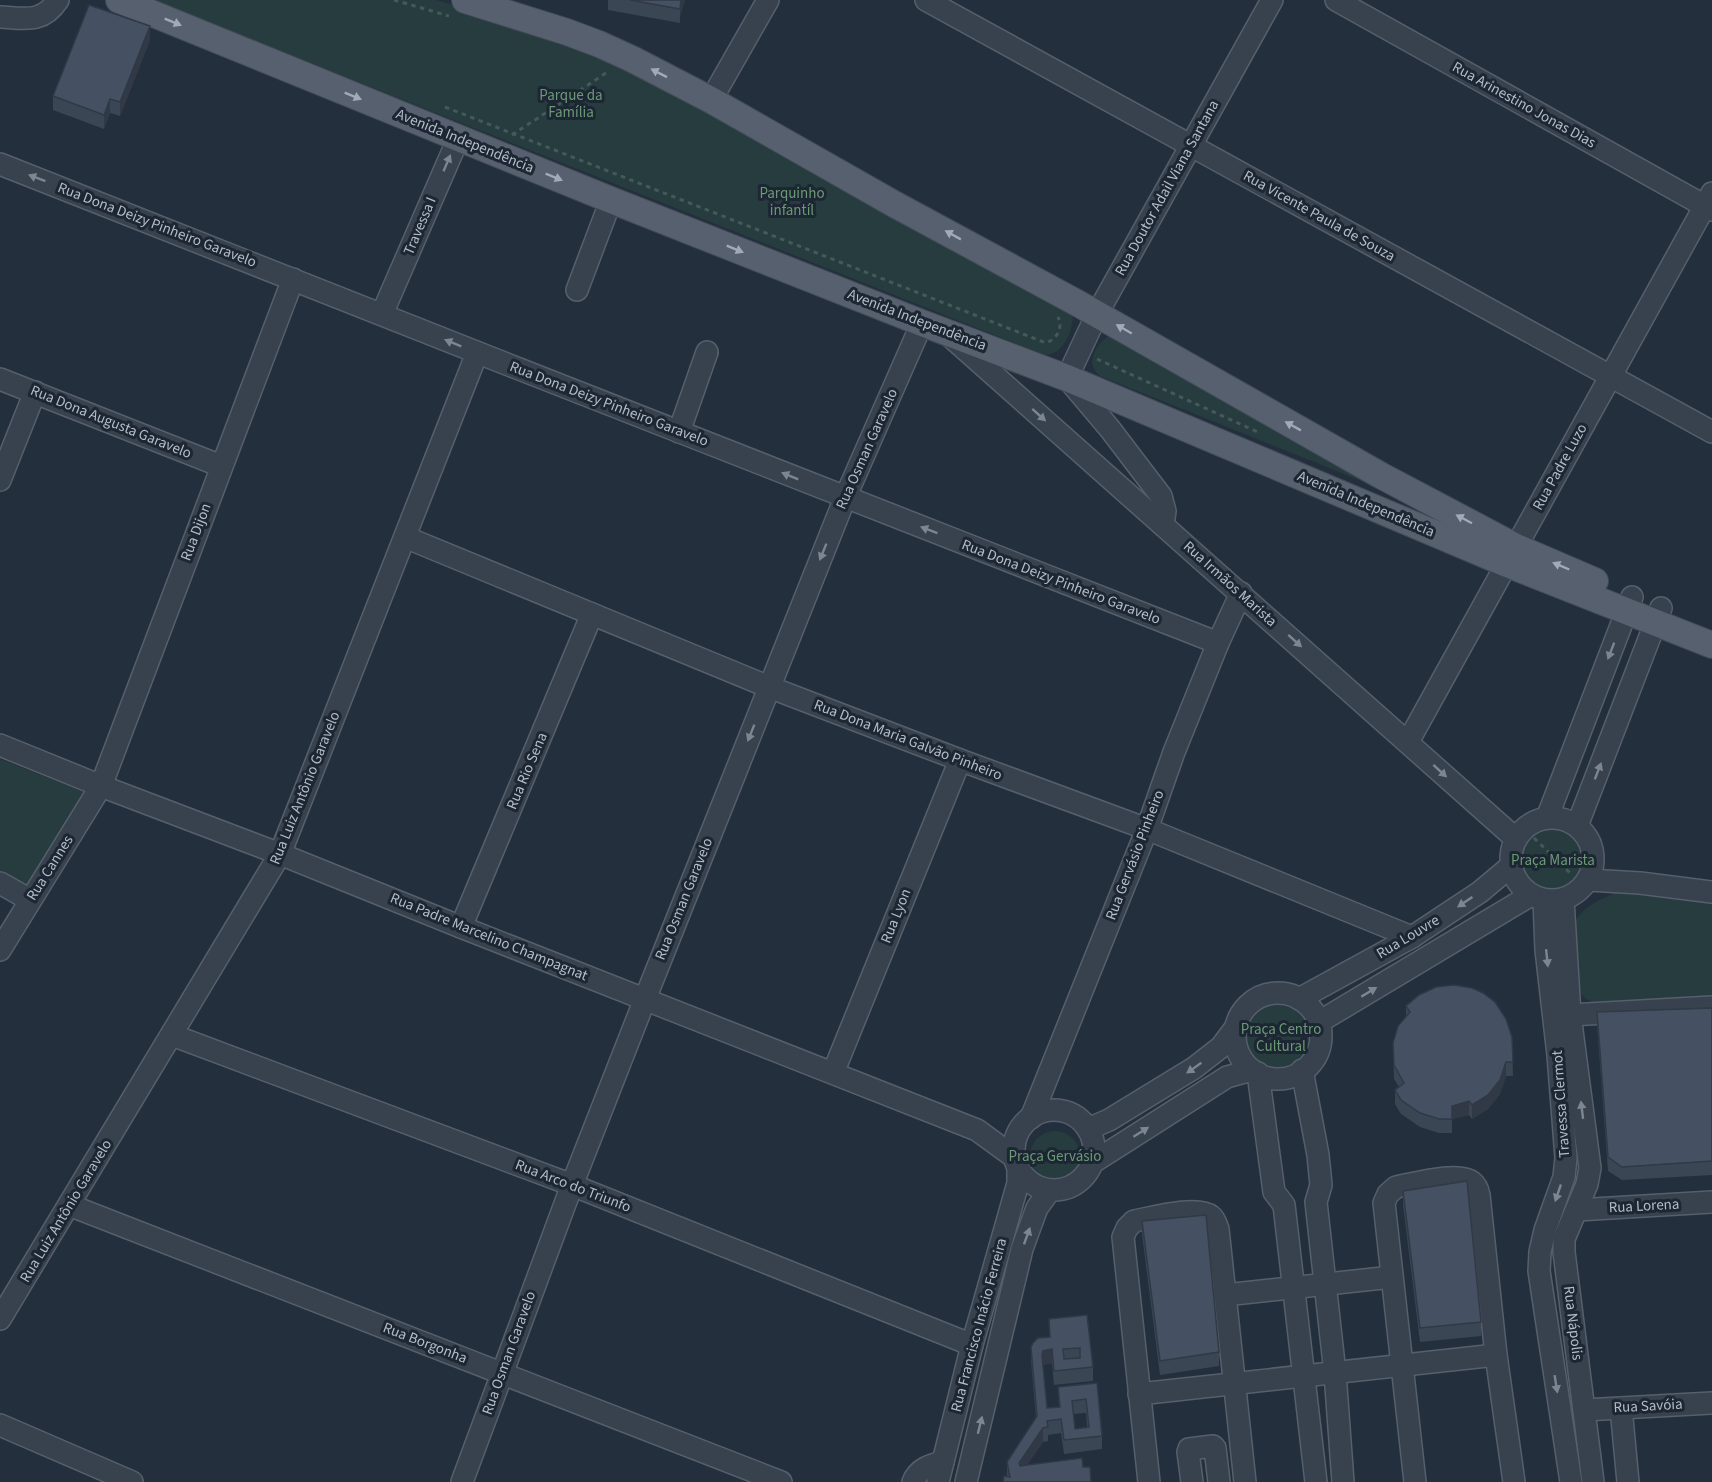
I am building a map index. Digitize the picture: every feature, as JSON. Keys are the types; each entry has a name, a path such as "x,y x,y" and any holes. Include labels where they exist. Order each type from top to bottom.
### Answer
{"main road":[{"name":"Avenida Independência","path":"119,0 458,139 508,145 611,200 1067,378 1629,604 1658,615 1712,627"},
{"name":"Avenida Independência","path":"465,5 599,44 711,100 894,204 1097,314 1380,475 1511,555"},
{"name":"Avenida Independência","path":"1658,615 1712,645"}],"street":[{"path":"0,17 35,18 50,11 58,0"},
{"path":"711,100 768,0"},
{"name":"Rua Vicente Paula de Souza","path":"927,0 1712,432"},
{"name":"Rua Doutor Adail Viana Santana","path":"1067,378 1097,314 1272,0"},
{"name":"Rua Arinestino Jonas Dias","path":"1336,0 1710,203"},
{"name":"Travessa I","path":"382,314 458,139"},
{"name":"Rua Dona Deizy Pinheiro Garavelo","path":"0,164 1218,643"},
{"path":"577,290 611,200"},
{"name":"Rua Padre Luzo","path":"1408,742 1610,377 1710,203"},
{"name":"Rua Dijon","path":"100,786 292,279"},
{"name":"Rua Osman Garavelo","path":"462,1482 572,1185 845,498 933,327"},
{"name":"Rua Irmãos Marista","path":"933,327 1164,525 1515,839"},
{"path":"679,432 707,352"},
{"name":"Rua Luiz Antônio Garavelo","path":"0,1319 5,1298 69,1205 280,854 477,353"},
{"path":"1067,378 1110,429 1161,496 1165,511 1164,525"},
{"name":"Rua Dona Augusta Garavelo","path":"0,379 221,466"},
{"path":"0,480 35,392"},
{"name":"Rua Dona Maria Galvão Pinheiro","path":"405,537 769,687 1147,829 1412,937"},
{"name":"Rua Gervásio Pinheiro","path":"1027,1122 1147,829 1174,752 1218,643 1241,594"},
{"path":"1547,818 1629,604"},
{"name":"Rua Rio Sena","path":"461,927 592,614"},
{"path":"1577,826 1658,615"},
{"name":"Rua Padre Marcelino Champagnat","path":"0,745 977,1130 1016,1162"},
{"name":"Rua Lyon","path":"832,1073 960,760"},
{"name":"Rua Cannes","path":"0,950 100,786"},
{"path":"1547,818 1558,818 1577,826 1586,834 1594,857 1588,880 1581,889 1573,895 1546,898 1522,887 1511,866 1511,852 1515,839 1524,828 1534,821 1547,818"},
{"path":"1594,857 1640,884"},
{"name":"Rua Louvre","path":"1299,999 1412,937 1480,892 1511,866"},
{"path":"1588,880 1712,892"},
{"path":"0,883 30,900"},
{"name":"Rua Louvre","path":"1318,1022 1546,898"},
{"name":"Travessa Clermot","path":"1546,898 1570,1015 1590,1168"},
{"name":"Travessa Clermot","path":"1546,898 1546,950 1566,1158 1564,1177 1545,1230 1539,1271 1571,1482"},
{"path":"1269,993 1280,993 1299,999 1311,1008 1318,1022 1321,1035 1318,1049 1312,1061 1296,1074 1273,1078 1255,1071 1240,1055 1236,1046 1236,1028 1244,1009 1251,1002 1269,993"},
{"path":"1570,1015 1712,1007"},
{"path":"1088,1129 1109,1120 1194,1068 1221,1047 1236,1028"},
{"name":"Rua Arco do Triunfo","path":"172,1035 572,1185 972,1345"},
{"path":"1302,1070 1318,1155 1321,1185 1316,1202 1335,1373 1343,1482"},
{"path":"1092,1163 1227,1077 1255,1071"},
{"path":"1255,1071 1274,1192 1284,1205 1316,1482"},
{"path":"1058,1111 1077,1118 1088,1129 1094,1152 1092,1163 1080,1181 1071,1187 1050,1190 1040,1187 1031,1182 1016,1162 1015,1142 1027,1122 1044,1112 1058,1111"},
{"name":"Rua Padre Marcelino Champagnat","path":"977,1130 1027,1122"},
{"name":"Rua Francisco Inácio Ferreira","path":"940,1472 972,1345 1018,1183 1016,1162"},
{"name":"Rua Nápolis","path":"1590,1168 1587,1184 1564,1239 1564,1252 1593,1482"},
{"path":"1415,1482 1384,1209 1386,1198 1396,1187 1456,1177 1473,1183 1479,1195 1496,1355 1514,1482"},
{"name":"Rua Francisco Inácio Ferreira","path":"966,1482 1022,1250 1037,1208 1050,1190"},
{"path":"1284,1205 1316,1202"},
{"name":"Rua Lorena","path":"1576,1210 1712,1202"},
{"name":"Rua Borgonha","path":"69,1205 781,1482"},
{"path":"1149,1482 1122,1244 1124,1232 1134,1221 1194,1211 1212,1216 1218,1229 1244,1474 1219,1476 1214,1446 1192,1448 1188,1452 1192,1482"},
{"path":"1225,1295 1392,1277"},
{"path":"1139,1394 1496,1355"},
{"name":"Rua Savóia","path":"1584,1410 1712,1403"},
{"path":"1621,1408 1628,1482"},
{"path":"0,1425 132,1482"},
{"path":"913,1482 916,1475 929,1466 940,1472"}],"path":[{"path":"394,0 465,5"},
{"path":"508,145 614,69 603,65"},
{"path":"438,105 508,145 1046,344 1060,331 1056,315"},
{"path":"1056,336 1079,350 1264,435"}],"green space":[{"name":"Parque da Família","path":"152,0 436,0 511,22 597,52 1073,313 1067,340 1058,350 1045,355"},
{"path":"1112,334 1399,496 1100,376 1095,371 1092,359 1101,342"},
{"path":"0,759 82,791 84,798 29,886 20,886 0,873"},
{"name":"Praça Marista","path":"1553,826 1566,829 1577,836 1584,847 1587,860 1584,873 1577,884 1566,891 1553,894 1540,891 1529,884 1522,873 1519,860 1522,847 1529,836 1540,829"},
{"path":"1621,891 1712,901 1712,998 1602,1004 1590,1001 1582,995 1577,988 1574,923 1583,911 1601,899"},
{"name":"Praça Centro Cultural","path":"1281,1003 1300,1009 1310,1019 1316,1038 1310,1057 1300,1067 1281,1073 1262,1067 1252,1057 1246,1038 1252,1019 1262,1009"},
{"name":"Praça Gervásio","path":"1050,1131 1060,1131 1073,1138 1080,1151 1080,1161 1073,1174 1060,1181 1050,1181 1041,1177 1034,1170 1030,1161 1030,1151 1034,1142 1041,1135"}],"building":[{"path":"630,0 681,0 680,9"},
{"path":"89,5 150,26 120,102 110,99 104,115 53,96"},
{"path":"1454,985 1472,988 1495,1002 1506,1019 1512,1037 1513,1062 1506,1062 1500,1080 1488,1095 1472,1105 1469,1101 1452,1106 1452,1119 1439,1119 1420,1113 1401,1100 1395,1090 1404,1083 1394,1065 1393,1043 1398,1026 1410,1012 1406,1006 1419,995 1436,987"},
{"path":"1712,1008 1712,1161 1622,1167 1608,1157 1597,1012"},
{"path":"1467,1181 1481,1322 1420,1328 1403,1191"},
{"path":"1206,1215 1219,1352 1160,1361 1142,1221"},
{"path":"1087,1315 1093,1367 1054,1371 1052,1349 1043,1351 1047,1408 1060,1407 1058,1387 1097,1383 1102,1436 1064,1440 1061,1419 1047,1421 1048,1427 1043,1428 1019,1463 1020,1466 1082,1458 1083,1467 1090,1467 1091,1482 1003,1482 1004,1476 1010,1477 1007,1462 1037,1416 1031,1347 1038,1338 1050,1337 1049,1319","holes":["1080,1348 1080,1358 1064,1359 1063,1349","1086,1399 1089,1427 1075,1429 1072,1401"]}],"park label":[{"name":"Parquinho infantíl","path":"792,202"}]}
